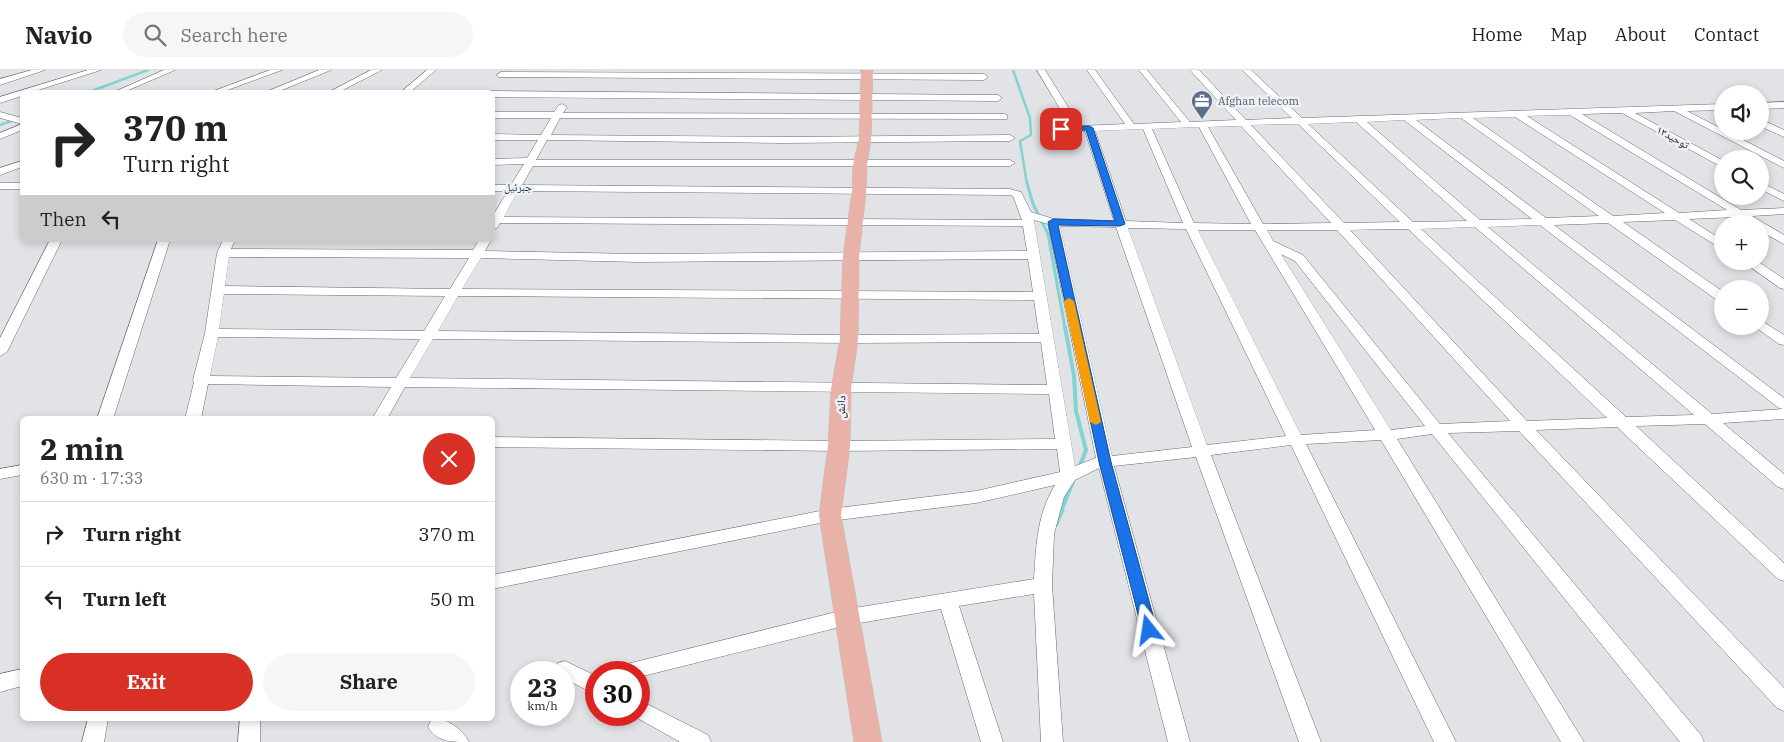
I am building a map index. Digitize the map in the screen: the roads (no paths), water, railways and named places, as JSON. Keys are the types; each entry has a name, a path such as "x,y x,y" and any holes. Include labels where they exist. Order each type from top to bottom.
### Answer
{"main road":[{"name":"دانش","path":"863,741 848,617 830,515 840,446 841,389 849,339 851,256 859,192 860,164 865,139 866,81"}],"street":[{"path":"0,82 41,70"},
{"path":"33,90 97,70"},
{"path":"123,90 171,70"},
{"path":"221,90 278,70"},
{"path":"275,90 327,70"},
{"path":"337,90 378,70"},
{"path":"407,90 432,70"},
{"path":"1041,70 1083,128 1310,742"},
{"path":"1091,70 1139,126 1445,742"},
{"path":"1143,70 1195,125 1271,244 1573,742"},
{"path":"1194,70 1524,426 1784,702"},
{"path":"1246,70 1408,224 1784,574"},
{"path":"495,220 516,188 581,73"},
{"path":"501,75 581,73 866,81 998,98"},
{"path":"495,94 570,94 984,77"},
{"path":"0,100 20,94"},
{"path":"1769,106 1783,106"},
{"path":"1061,129 1714,107"},
{"path":"1676,109 1784,165"},
{"name":"توحید۱۳","path":"1624,111 1714,160"},
{"path":"1571,112 1742,215"},
{"path":"1517,114 1714,240"},
{"path":"495,115 1004,117"},
{"path":"4,116 20,120"},
{"path":"1464,116 1714,292"},
{"path":"1407,118 1784,406"},
{"path":"1358,119 1478,224 1784,483"},
{"path":"1769,126 1784,134"},
{"path":"0,136 20,128"},
{"path":"495,137 1010,138"},
{"path":"495,162 1010,163"},
{"path":"0,172 20,165"},
{"path":"0,186 20,186"},
{"path":"495,188 1014,193 1028,218 1069,476 1056,497 1045,534 1043,584 1052,742"},
{"path":"1769,190 1784,198"},
{"path":"495,222 854,222 1028,218 1053,222 1259,227 1612,220 1784,211"},
{"path":"1053,222 1099,463 1179,742"},
{"path":"1769,231 1784,240"},
{"path":"0,352 55,242"},
{"path":"106,416 163,242"},
{"path":"194,416 200,380 212,333 223,253 228,242"},
{"path":"381,416 484,242"},
{"path":"1271,244 1299,258 1436,429 1693,742"},
{"path":"223,253 476,254 638,258 1033,255"},
{"path":"1762,270 1784,285"},
{"path":"219,290 1040,296"},
{"path":"1769,330 1784,341"},
{"path":"212,333 849,339 1047,338"},
{"path":"200,380 841,389 1055,390"},
{"path":"495,581 830,515 976,498 1069,476 1099,463 1294,440 1386,435 1436,429 1709,419 1784,414"},
{"path":"495,442 840,446 1064,444"},
{"path":"0,474 20,470"},
{"path":"650,666 848,617 1043,584"},
{"path":"948,600 992,742"},
{"path":"0,683 20,677"},
{"path":"650,715 700,742"},
{"path":"93,742 98,721"},
{"path":"249,742 250,721"},
{"path":"439,727 458,742"}],"waterway":[{"path":"94,90 148,70"},
{"path":"1013,70 1030,118 1031,135 1020,141 1027,184"},
{"path":"0,125 20,118"},
{"path":"1027,183 1033,204 1048,234 1065,328"},
{"path":"1065,327 1074,376 1076,411 1086,450 1079,468"},
{"path":"1061,511 1073,482"},
{"path":"1056,524 1062,510"}],"place":[{"name":"Afghan telecom","path":"1202,120"}],"district":[{"name":"جبرئیل","path":"518,187"}]}
